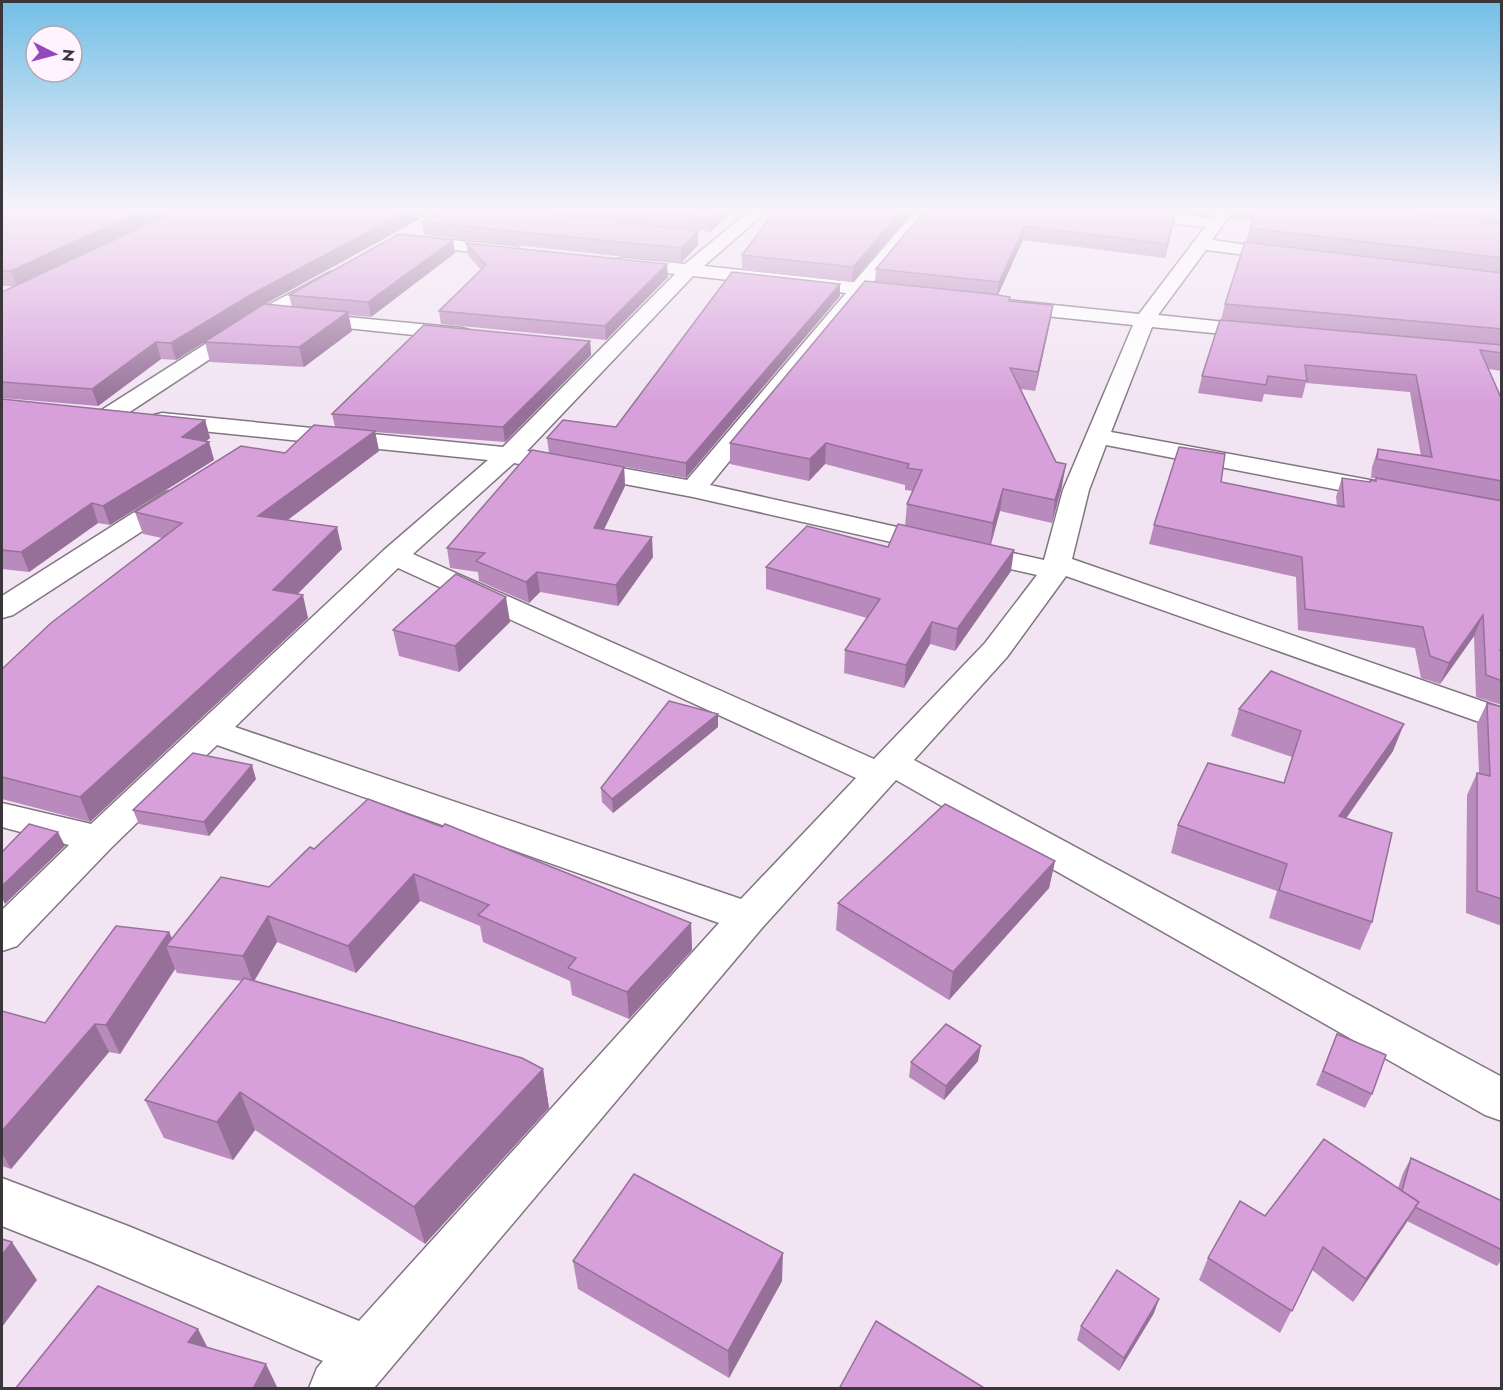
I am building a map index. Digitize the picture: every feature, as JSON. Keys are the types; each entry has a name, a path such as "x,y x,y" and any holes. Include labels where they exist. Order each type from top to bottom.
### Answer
{"street":[{"path":"108,416 264,315 337,275"},
{"path":"2,935 98,839 394,556 509,455 603,348 684,275"},
{"path":"734,275 926,296"},
{"path":"693,489 868,275"},
{"path":"2,1202 110,1244 353,1371 748,917 996,650 1056,567 1076,490 1144,321 1178,275"},
{"path":"983,303 1285,334"},
{"path":"264,315 486,336"},
{"path":"84,414 280,431 509,455 693,489 1056,567 1502,720"},
{"path":"240,456 280,431"},
{"path":"1096,436 1409,495"},
{"path":"2,609 201,482"},
{"path":"394,556 887,769 1502,1101"},
{"path":"212,731 748,917"},
{"path":"2,814 98,839"}],"building":[{"path":"39,275 288,275 171,343 156,342 92,389 2,382 2,292"},
{"path":"325,275 405,275 368,302 289,295"},
{"path":"476,275 656,275 605,326 439,311"},
{"path":"730,275 758,275 840,284 686,463 547,438 563,420 616,427"},
{"path":"932,275 1002,275 999,282"},
{"path":"1234,275 1502,275 1502,329 1225,304"},
{"path":"865,281 992,294 1010,297 1009,301 1053,305 1038,372 1010,368 1056,462 1066,464 1055,500 1003,489 993,523 907,504 922,470 907,468 909,464 826,443 810,459 730,443"},
{"path":"264,304 348,312 299,347 204,342"},
{"path":"1220,320 1502,345 1502,353 1480,350 1502,400 1502,481 1377,459 1378,449 1432,457 1416,375 1305,365 1307,381 1268,376 1266,385 1202,376"},
{"path":"424,325 590,341 503,427 332,414"},
{"path":"2,399 205,420 182,437 209,442 103,506 92,503 21,552 2,550"},
{"path":"314,425 375,431 258,516 337,527 273,590 303,595 80,797 2,777 2,669 51,623 182,523 135,512 241,446 285,453"},
{"path":"1179,447 1225,454 1221,482 1344,507 1342,478 1370,482 1370,480 1376,481 1376,478 1502,501 1502,650 1500,650 1502,653 1502,681 1486,675 1483,615 1449,663 1430,656 1423,627 1305,609 1302,557 1154,525"},
{"path":"532,450 624,467 594,528 652,537 616,585 537,572 526,582 476,561 485,553 447,548"},
{"path":"898,524 1014,550 957,629 932,622 906,665 845,650 880,599 766,567 807,526 888,547"},
{"path":"456,574 506,597 455,646 393,630"},
{"path":"1271,671 1404,724 1339,816 1392,833 1372,922 1279,890 1287,864 1178,825 1208,763 1284,783 1301,731 1239,709"},
{"path":"669,701 718,714 612,799 601,788"},
{"path":"1487,703 1502,707 1502,899 1477,891 1477,773 1490,776"},
{"path":"193,753 252,765 204,822 133,810"},
{"path":"368,799 442,827 445,824 691,923 627,992 568,968 576,958 478,915 489,905 414,874 348,946 268,916 243,956 166,946 221,877 269,887 310,847 314,849"},
{"path":"945,804 1055,861 953,972 838,903"},
{"path":"29,824 58,832 2,886 2,852"},
{"path":"116,926 169,932 106,1025 95,1024 2,1131 2,1011 45,1023"},
{"path":"244,978 522,1058 543,1069 414,1207 240,1092 217,1122 145,1100"},
{"path":"946,1024 981,1046 946,1086 911,1062"},
{"path":"1337,1034 1386,1055 1372,1094 1323,1071"},
{"path":"1324,1139 1419,1202 1366,1279 1323,1247 1292,1311 1208,1258 1240,1201 1265,1216"},
{"path":"1411,1158 1502,1201 1502,1250 1415,1207 1419,1202 1402,1191"},
{"path":"634,1174 783,1253 728,1351 573,1261"},
{"path":"2,1239 12,1242 2,1255"},
{"path":"1117,1270 1159,1299 1124,1358 1081,1326"},
{"path":"98,1286 198,1329 188,1342 266,1364 253,1389 15,1389"},
{"path":"876,1321 986,1389 839,1389"}]}
